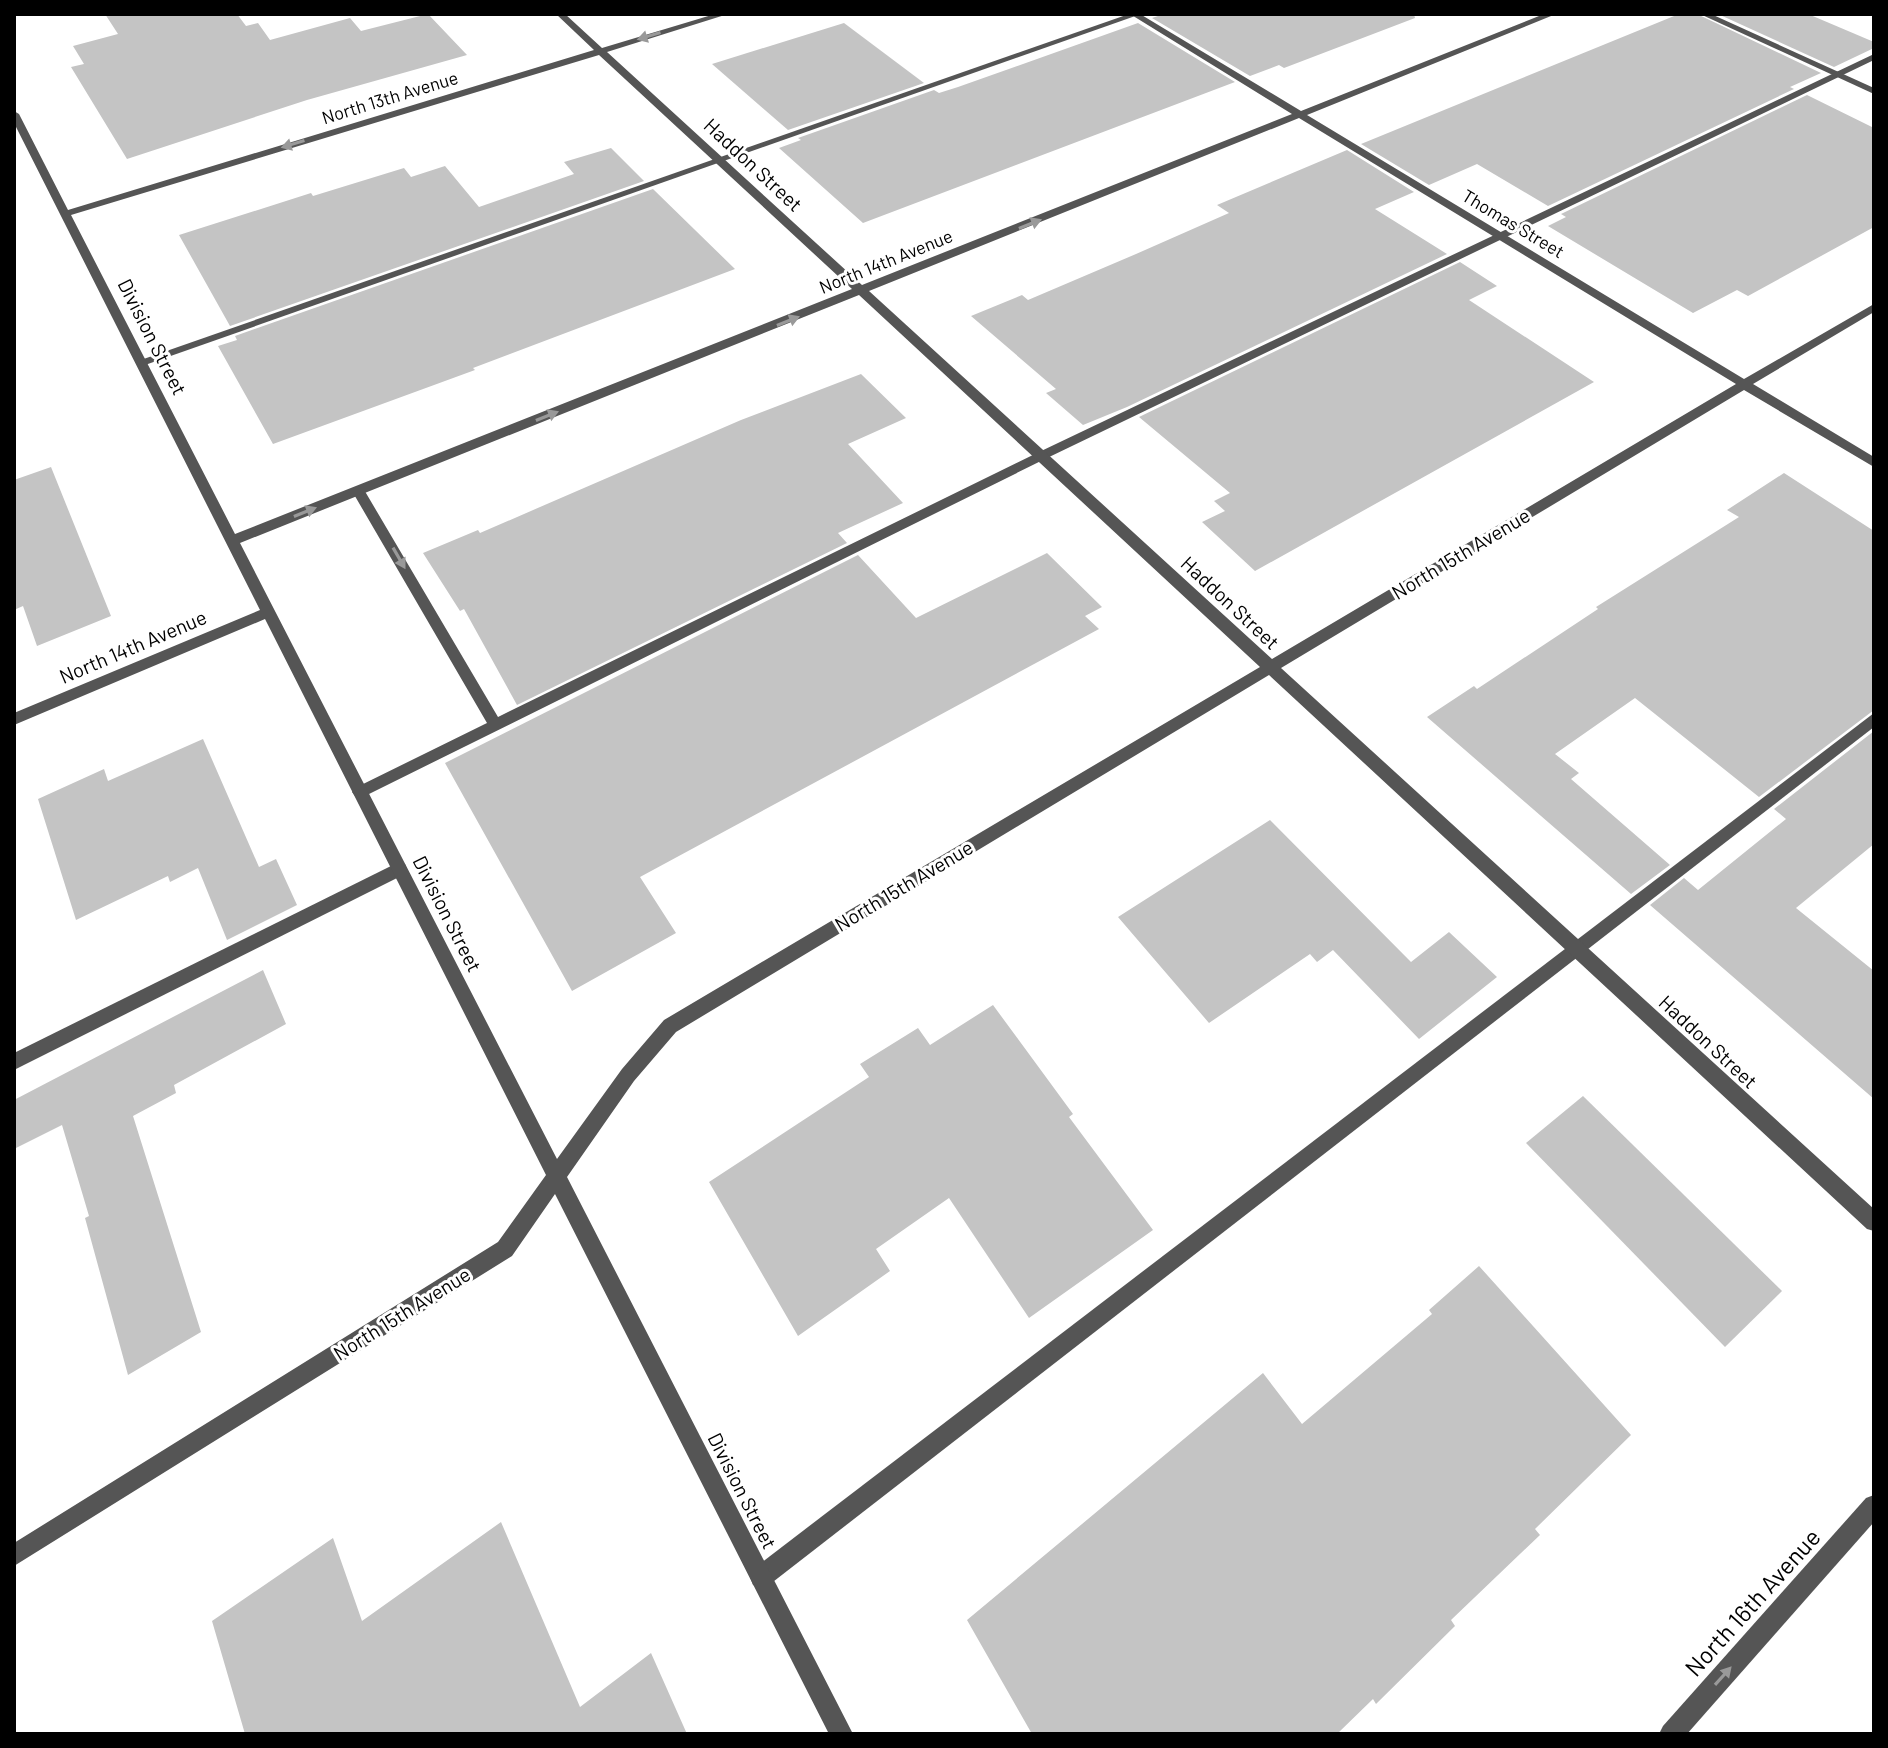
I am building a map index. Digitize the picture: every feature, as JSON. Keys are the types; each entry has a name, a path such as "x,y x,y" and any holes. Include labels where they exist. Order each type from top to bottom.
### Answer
{"street":[{"name":"Haddon Street","path":"560,14 1874,1222"},
{"name":"North 13th Avenue","path":"65,214 724,14"},
{"name":"Thomas Street","path":"1136,14 1299,116 1874,463"},
{"path":"141,362 1136,14"},
{"name":"North 14th Avenue","path":"232,541 1552,14"},
{"path":"1704,14 1874,91"},
{"path":"360,792 1041,456 1874,57"},
{"name":"Division Street","path":"14,114 839,1733"},
{"name":"North 15th Avenue","path":"14,1555 505,1249 628,1075 670,1026 1874,307"},
{"path":"358,491 496,726"},
{"name":"North 14th Avenue","path":"14,719 268,612"},
{"path":"761,1577 1874,719"},
{"path":"14,1062 399,869"},
{"name":"North 16th Avenue","path":"1671,1734 1874,1506"}],"building":[{"path":"105,14 237,14 246,26 258,23 270,40 350,18 361,31 428,14 467,55 307,100 127,159 71,67 84,64 73,46 118,34"},
{"path":"1164,14 1414,14 1415,18 1284,68 1279,65 1250,76 1152,18"},
{"path":"1679,14 1697,14 1821,73 1790,87 1794,89 1548,206 1477,164 1429,185 1361,144"},
{"path":"1718,14 1808,14 1874,42 1874,48 1834,67"},
{"path":"844,23 924,83 788,130 712,64"},
{"path":"1138,23 1235,82 863,223 779,148 801,140 798,138 934,90 939,93 958,87"},
{"path":"1807,95 1874,128 1874,227 1748,296 1737,290 1693,313 1548,226 1566,217 1561,214"},
{"path":"611,148 644,181 230,326 179,235 311,193 313,196 404,168 411,177 445,166 479,207 574,174 564,162"},
{"path":"1347,150 1414,192 1375,209 1447,254 1127,407 1083,425 1046,393 1056,389 971,316 1022,295 1028,300 1229,213 1217,205"},
{"path":"653,189 735,269 273,444 218,346 237,340 235,336"},
{"path":"1460,262 1497,286 1469,300 1594,382 1255,571 1202,522 1225,511 1214,501 1230,493 1139,417"},
{"path":"861,374 906,418 848,444 903,503 838,533 847,543 517,705 464,609 460,611 423,553 478,530 480,533 741,420"},
{"path":"51,467 111,616 37,646 23,606 14,610 14,480"},
{"path":"1784,473 1874,531 1874,710 1759,797 1635,698 1555,754 1579,773 1571,779 1670,865 1631,894 1427,717 1474,686 1477,689 1598,609 1596,607 1739,517 1727,510"},
{"path":"1047,553 1102,607 1085,616 1099,629 640,877 676,933 572,991 445,763 858,555 916,618"},
{"path":"1874,731 1874,844 1796,908 1874,971 1874,1099 1650,905 1684,878 1698,890 1786,819 1774,809"},
{"path":"203,739 259,867 276,859 297,905 227,940 198,868 170,882 168,876 76,920 38,799 104,769 108,781"},
{"path":"1270,820 1411,962 1449,932 1497,977 1419,1039 1333,950 1317,962 1310,954 1209,1023 1118,917"},
{"path":"263,970 286,1024 174,1085 176,1093 133,1116 201,1332 128,1375 85,1218 89,1216 62,1125 14,1149 14,1100"},
{"path":"993,1005 1073,1114 1069,1117 1153,1230 1029,1318 949,1198 876,1249 890,1271 798,1336 709,1182 869,1077 860,1064 918,1028 930,1045"},
{"path":"1583,1096 1782,1291 1725,1347 1526,1143"},
{"path":"1479,1266 1631,1435 1535,1529 1540,1535 1451,1620 1455,1626 1376,1704 1373,1699 1337,1734 1032,1734 967,1620 1263,1373 1302,1424 1432,1314 1429,1310"},
{"path":"501,1522 580,1707 651,1653 687,1734 245,1734 212,1621 333,1538 362,1621"}]}
